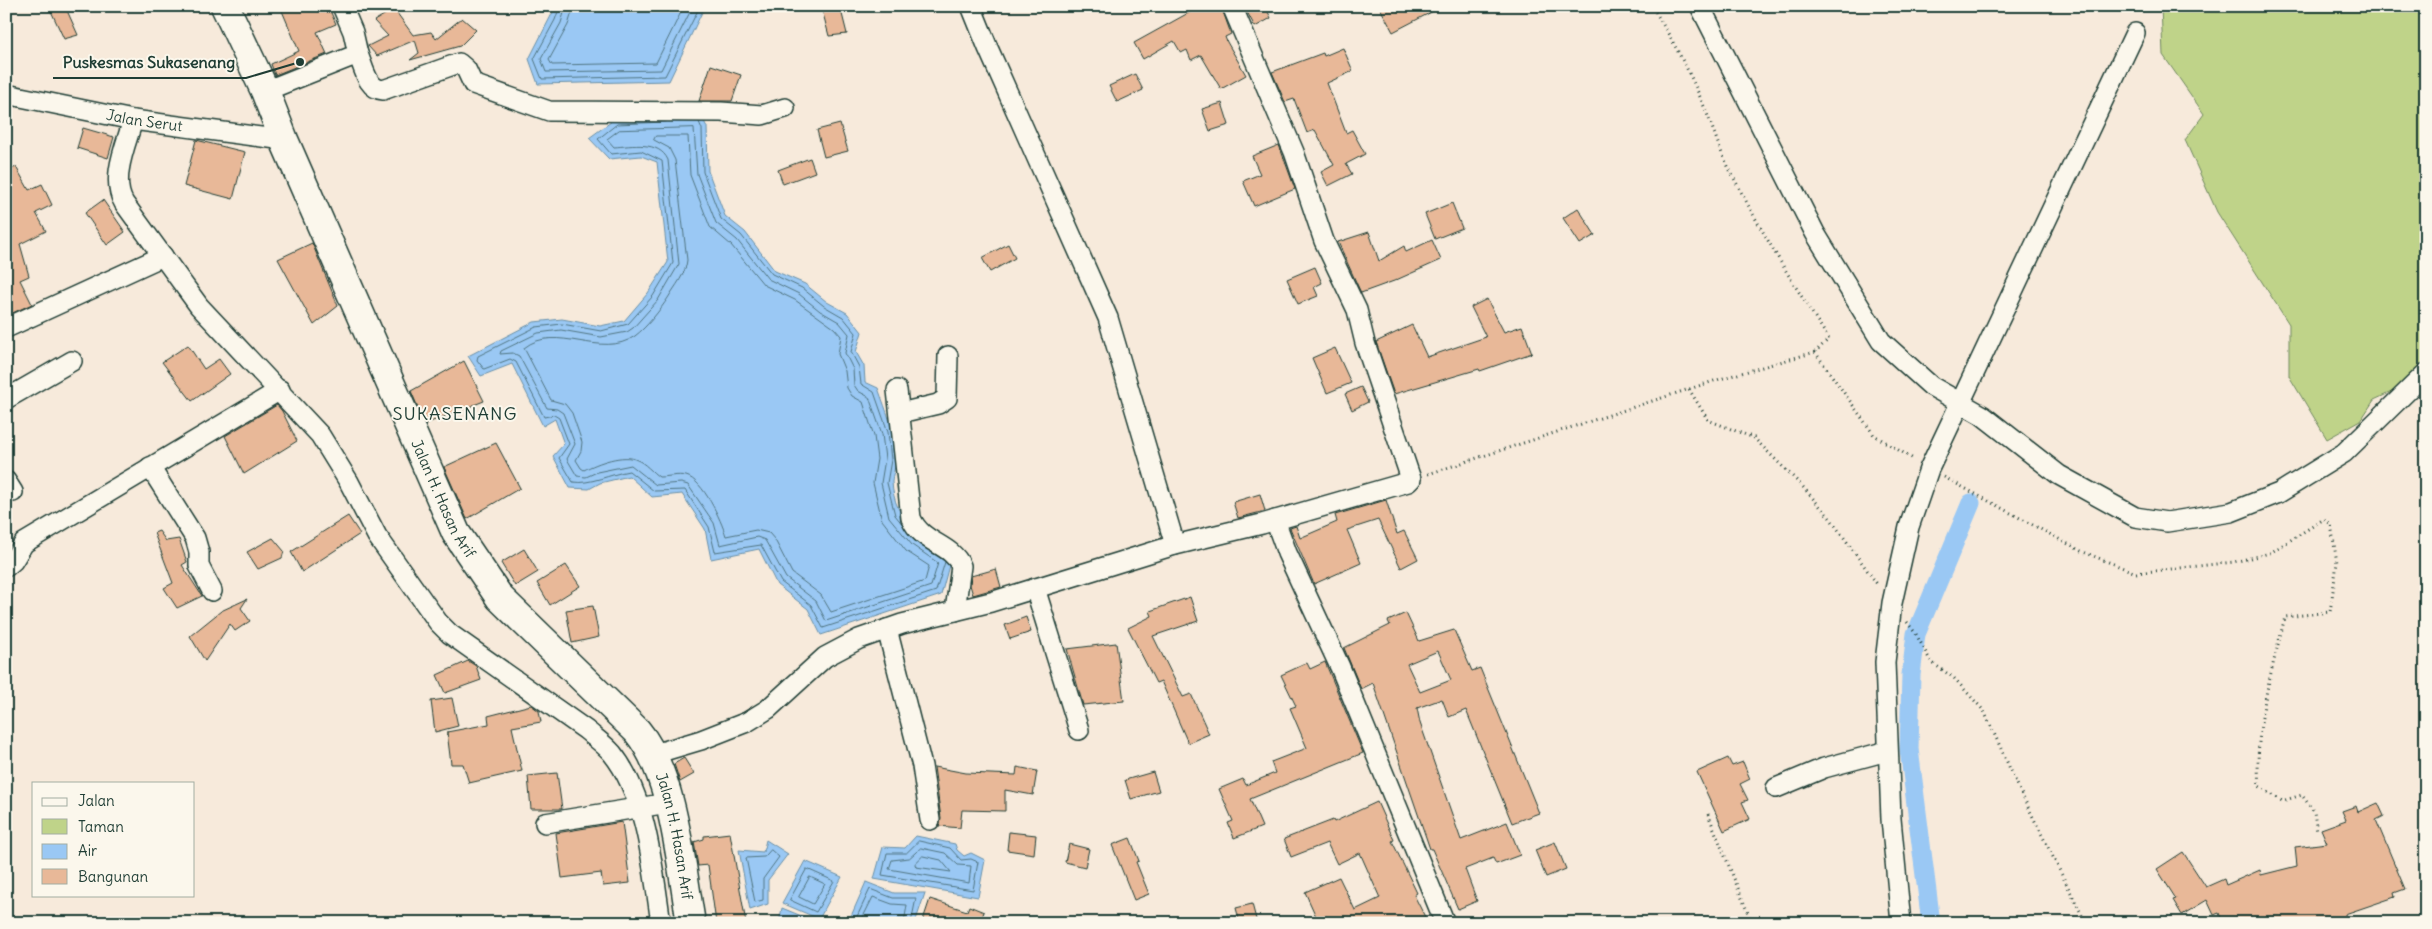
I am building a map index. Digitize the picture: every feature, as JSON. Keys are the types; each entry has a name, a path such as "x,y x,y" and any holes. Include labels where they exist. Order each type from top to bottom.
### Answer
{"main road":[{"name":"Jalan H. Hasan Arif","path":"225,6 266,92 284,140 422,458 464,546 500,598 637,731 654,754 653,806 681,859 691,923"}],"street":[{"path":"342,6 353,32 358,54 370,85 375,89 383,90 459,62 466,68 473,84 549,110 721,112 762,115 785,108"},
{"path":"971,6 1108,318 1175,545"},
{"path":"654,754 701,740 747,722 768,708 825,657 859,639 887,629 958,597 1035,588 1175,545 1275,520 1408,482 1411,479 1365,342 1357,310 1324,241 1294,152 1232,6"},
{"path":"1700,6 1815,233 1881,341 1930,386 1982,415 2059,475 2135,517 2167,522 2231,512 2279,493 2344,453 2426,373"},
{"path":"1901,923 1886,751 1885,662 1892,603 1909,527 1929,469 2135,33"},
{"path":"266,92 358,54"},
{"name":"Jalan Serut","path":"6,94 132,120 284,140"},
{"path":"132,120 119,171 119,189 124,203 199,306 280,390 320,435 349,482 381,543 438,622 450,634 518,680 604,745 653,806 651,855 660,923"},
{"path":"6,328 162,256"},
{"path":"900,413 938,404 948,398 948,356"},
{"path":"6,399 72,360"},
{"path":"6,567 13,561 24,543 280,390"},
{"path":"897,390 911,518 915,526 928,539 954,554 962,566 958,597"},
{"path":"150,467 195,538 199,552 199,566 212,591"},
{"path":"1275,520 1287,553 1340,667 1445,923"},
{"path":"1035,588 1079,730"},
{"path":"887,629 922,766 930,820"},
{"path":"1776,788 1832,766 1886,751"},
{"path":"545,823 653,806"}],"path":[{"path":"1411,479 1459,466 1555,432 1720,379 1815,352 1829,339 1804,302 1752,211 1724,158 1704,105 1676,46 1652,6"},
{"path":"1815,352 1874,435 1929,469 2081,551 2136,573 2234,562 2270,553 2324,519 2331,524 2337,563 2330,612 2285,617 2260,718 2257,759 2259,786 2282,801 2302,796 2314,812 2317,832"},
{"path":"1708,814 1752,923"}],"green space":[{"path":"2161,6 2426,6 2426,373 2420,379 2374,400 2361,420 2327,439 2289,376 2289,324 2217,212 2185,140 2204,114 2163,55"}],"water":[{"path":"556,6 705,6 669,81 538,84 529,59"},
{"path":"701,116 707,127 708,171 725,216 745,232 775,271 805,284 827,302 847,313 862,332 856,352 864,366 865,382 878,388 895,441 896,462 892,482 898,508 911,528 951,558 941,595 821,635 808,609 777,585 759,549 711,559 705,529 682,494 652,497 629,476 600,483 589,489 570,488 553,456 564,444 555,419 543,426 512,364 481,376 468,356 534,322 562,319 600,326 624,321 648,293 668,262 657,162 641,156 609,159 589,138 615,119"},
{"path":"916,836 955,844 957,850 964,856 971,853 985,860 978,897 874,879 883,847 905,848"},
{"path":"766,840 788,854 768,880 768,904 750,910 739,850 763,852"},
{"path":"805,861 842,877 819,919 782,903"},
{"path":"866,882 894,893 925,893 915,923 848,923"},
{"path":"782,908 816,922 779,923"}],"building":[{"path":"65,6 78,35 64,39 51,11"},
{"path":"280,6 328,6 336,24 317,32 327,54 275,75 271,64 299,51"},
{"path":"821,6 840,6 847,34 829,36"},
{"path":"1201,6 1221,6 1231,34 1225,37 1246,75 1221,89 1201,55 1191,60 1187,50 1181,53 1174,41 1143,59 1134,43"},
{"path":"1254,6 1265,6 1271,18 1255,27 1246,10"},
{"path":"1379,6 1443,6 1393,32"},
{"path":"394,9 413,35 431,32 436,39 462,18 476,30 460,46 410,60 419,53 415,40 377,56 368,46 388,36 374,21"},
{"path":"1343,48 1353,71 1327,83 1346,133 1352,130 1365,154 1346,164 1352,174 1328,186 1321,172 1334,165 1315,130 1307,133 1294,99 1285,102 1272,72 1323,53 1324,56"},
{"path":"711,65 741,75 732,101 699,101"},
{"path":"1135,74 1143,90 1117,102 1109,86"},
{"path":"1222,103 1229,125 1210,131 1202,109"},
{"path":"840,124 848,151 824,157 817,130"},
{"path":"83,128 114,137 108,158 77,148"},
{"path":"196,140 245,152 233,199 184,186"},
{"path":"1279,145 1295,189 1254,206 1243,181 1260,174 1252,156"},
{"path":"810,158 815,172 783,184 778,170"},
{"path":"16,167 29,190 42,184 52,205 36,213 46,231 20,244 29,276 20,280 32,304 6,316 6,172"},
{"path":"103,200 125,232 107,245 85,213"},
{"path":"1452,203 1462,228 1435,239 1425,214"},
{"path":"1578,208 1595,235 1580,244 1563,218"},
{"path":"1369,232 1379,261 1404,246 1406,252 1432,240 1441,260 1361,293 1338,242"},
{"path":"312,243 338,306 314,325 278,259"},
{"path":"1008,244 1015,258 990,272 982,258"},
{"path":"1315,267 1322,283 1314,287 1318,296 1298,304 1287,279"},
{"path":"1487,299 1504,332 1522,326 1532,353 1480,371 1479,369 1394,394 1376,342 1412,325 1427,357 1486,337 1471,307"},
{"path":"188,345 204,369 219,359 230,374 192,401 162,362"},
{"path":"1335,348 1351,383 1327,393 1312,358"},
{"path":"464,361 484,401 425,424 411,391"},
{"path":"1361,387 1368,402 1352,410 1345,394"},
{"path":"277,405 297,441 244,474 225,436"},
{"path":"496,443 520,488 467,519 444,467"},
{"path":"1260,494 1265,511 1238,518 1233,502"},
{"path":"1386,500 1397,534 1404,531 1418,559 1401,568 1378,520 1347,530 1361,563 1314,584 1290,528 1296,526 1300,538 1337,522 1335,515"},
{"path":"348,516 360,534 302,572 291,552"},
{"path":"159,531 166,541 179,539 187,562 182,565 202,596 177,608 164,588 173,583 154,533"},
{"path":"273,538 284,551 282,558 258,569 247,552"},
{"path":"524,549 538,572 515,586 501,563"},
{"path":"566,565 580,586 550,605 537,583"},
{"path":"996,569 1001,587 973,595 970,585 971,576"},
{"path":"1190,597 1198,621 1153,636 1183,697 1191,694 1209,734 1188,743 1161,681 1156,683 1128,628 1152,616 1150,611"},
{"path":"247,599 241,608 250,621 235,631 230,624 205,661 190,636 221,611"},
{"path":"593,606 599,637 572,643 566,610"},
{"path":"1406,613 1419,641 1454,630 1472,671 1480,668 1539,813 1512,823 1466,710 1449,717 1442,699 1417,708 1420,723 1461,840 1507,822 1520,855 1496,864 1493,858 1465,869 1477,901 1458,909 1432,849 1430,849 1373,683 1361,689 1344,648 1390,625 1388,621","holes":["1438,651 1451,680 1420,692 1407,664"]},
{"path":"1026,617 1031,632 1010,639 1005,625"},
{"path":"1116,643 1124,701 1083,705 1067,649"},
{"path":"468,661 476,666 481,680 445,693 437,675"},
{"path":"1325,662 1363,753 1250,799 1262,827 1234,838 1228,823 1233,821 1219,789 1243,779 1246,785 1275,773 1271,762 1307,748 1290,708 1296,706 1281,675 1307,663 1310,669"},
{"path":"452,698 458,726 435,732 431,701"},
{"path":"531,705 539,711 541,722 512,727 522,771 469,783 463,764 451,764 447,732 489,724 488,716"},
{"path":"684,758 694,774 680,782 674,764"},
{"path":"1728,758 1732,766 1743,762 1750,779 1740,784 1748,800 1742,802 1750,819 1724,831 1697,772"},
{"path":"934,767 966,773 1016,775 1017,767 1037,771 1033,795 1005,790 1005,811 962,810 960,828 939,826 941,818"},
{"path":"1153,772 1159,791 1131,799 1125,780"},
{"path":"557,773 562,809 531,809 528,776"},
{"path":"1377,802 1394,840 1392,841 1417,893 1414,895 1425,917 1413,923 1319,923 1305,892 1339,877 1355,910 1380,898 1360,853 1337,864 1327,843 1291,857 1284,839 1333,820 1334,822"},
{"path":"2378,803 2384,816 2376,820 2405,889 2394,893 2395,897 2345,914 2346,923 2223,923 2219,913 2214,915 2207,900 2182,915 2173,900 2176,899 2157,869 2183,852 2206,887 2224,879 2226,885 2260,870 2261,875 2297,866 2295,847 2327,843 2321,829 2346,820 2342,811 2356,806 2358,812"},
{"path":"622,822 630,883 603,886 601,873 562,878 556,833"},
{"path":"1009,832 1036,835 1034,854 1007,850"},
{"path":"730,833 746,923 716,923 708,865 698,866 694,842 704,839 704,836"},
{"path":"1130,838 1139,861 1136,862 1149,894 1134,900 1112,845"},
{"path":"1555,842 1566,869 1546,877 1535,850"},
{"path":"1069,844 1089,849 1085,867 1065,862"},
{"path":"930,899 967,911 969,906 984,912 982,917 993,920 992,923 922,923"},
{"path":"1252,904 1257,923 1240,923 1236,908"}],"waterway":[{"path":"1931,923 1909,749 1911,675 1916,634 1971,503"}],"place":[{"name":"Puskesmas Sukasenang","path":"300,62"}],"district":[{"name":"SUKASENANG","path":"455,414"}]}
